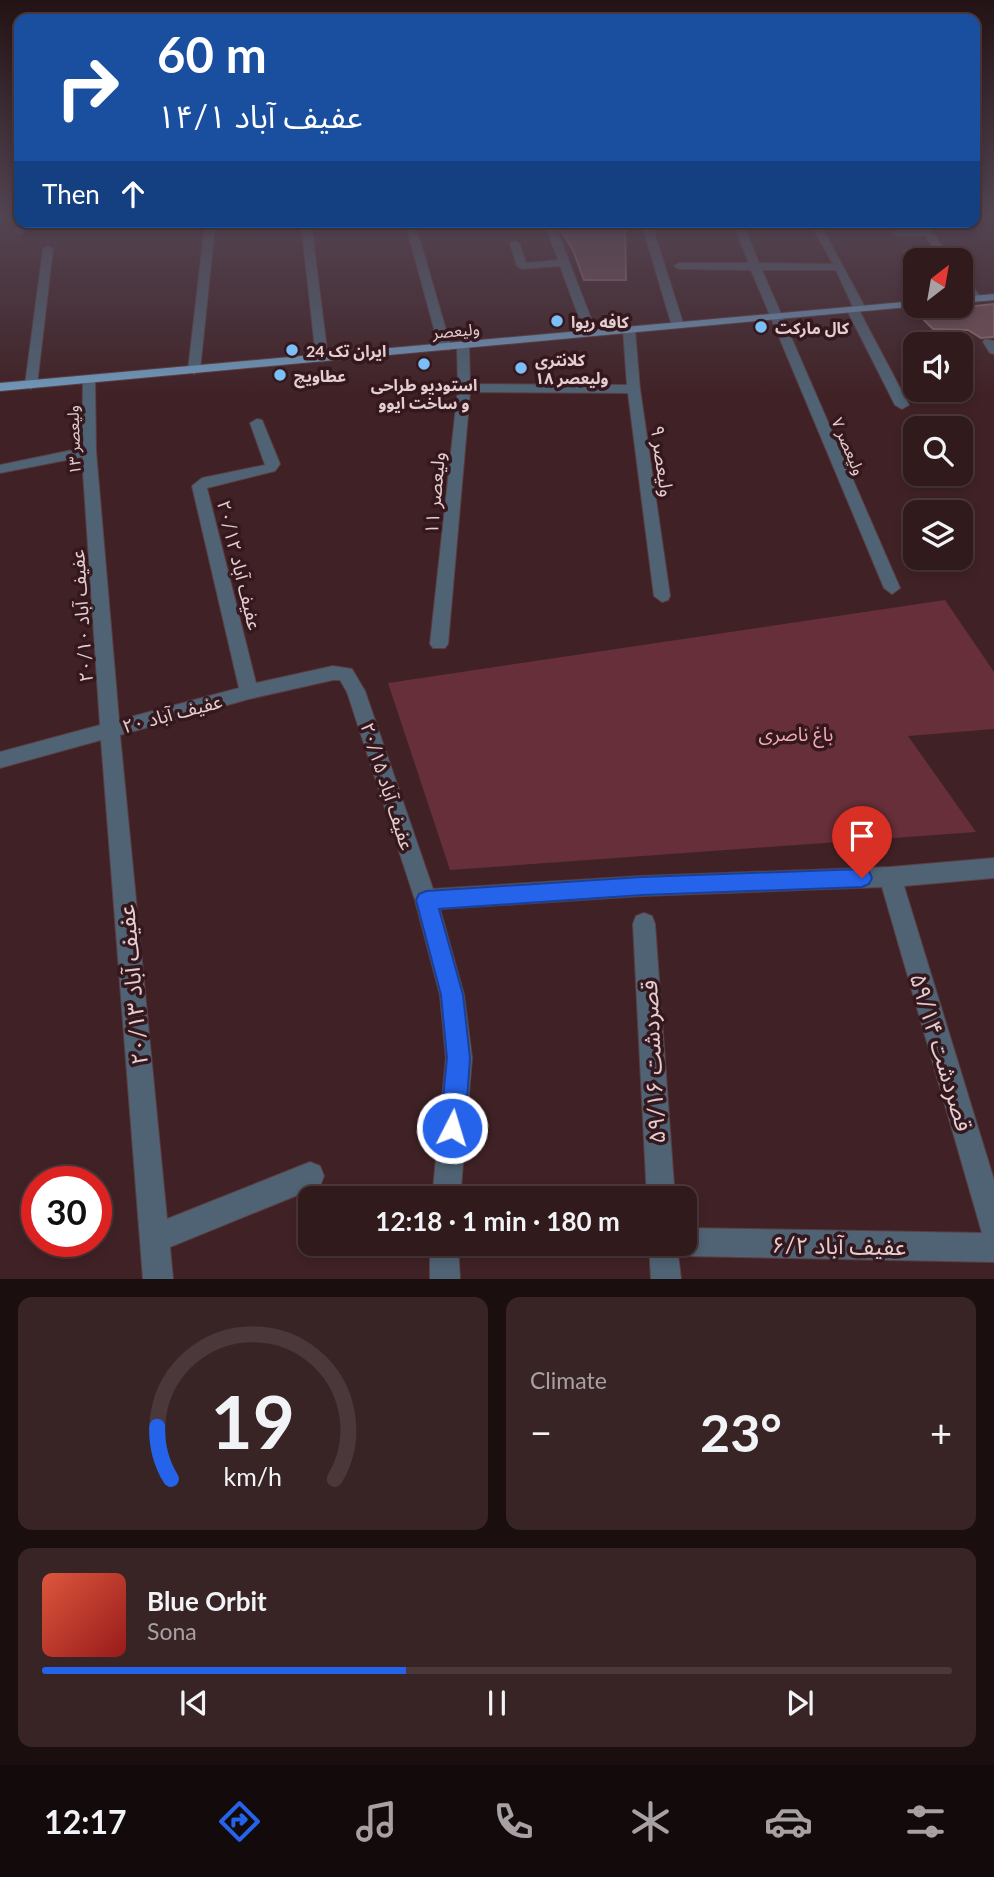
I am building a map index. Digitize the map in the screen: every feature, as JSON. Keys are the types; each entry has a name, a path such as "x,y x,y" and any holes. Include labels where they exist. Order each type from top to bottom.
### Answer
{"main road":[{"path":"973,299 994,297"},
{"name":"ولیعصر","path":"0,387 903,305"}],"street":[{"path":"31,385 45,277"},
{"path":"194,370 204,277"},
{"path":"312,277 322,358"},
{"path":"425,277 445,347"},
{"path":"570,277 592,334"},
{"path":"663,277 678,326"},
{"name":"۷ ولیعصر","path":"760,277 892,588"},
{"path":"844,277 856,309 902,405"},
{"path":"973,295 976,299"},
{"name":"۹ ولیعصر","path":"629,330 634,389 662,596"},
{"name":"۱۱ ولیعصر","path":"439,644 464,388 463,345"},
{"name":"۱۳ ولیعصر","path":"89,380 89,451 93,500"},
{"path":"464,388 634,389"},
{"name":"عفیف آباد ۲۰/۱۲","path":"249,692 199,486 208,481 270,468 273,464 257,423"},
{"path":"0,469 89,451"},
{"name":"عفیف آباد ۲۰/۱۰","path":"93,500 110,730"},
{"name":"عفیف آباد ۲۰","path":"0,760 249,692 333,673 346,674"},
{"name":"عفیف آباد ۲۰/۱۵","path":"346,674 356,691 426,900 452,995 458,1058 447,1186"},
{"name":"عفیف آباد ۲۰/۱۳","path":"110,730 158,1279"},
{"path":"426,900 642,886 890,877 994,868"},
{"name":"۵۹/۱۴ قصردشت","path":"890,877 994,1227"},
{"name":"۵۹/۱۶ قصردشت","path":"644,924 660,1186"},
{"path":"154,1239 310,1176"},
{"name":"عفیف آباد ۶/۲","path":"697,1242 994,1248"},
{"path":"444,1256 445,1279"},
{"path":"664,1256 666,1279"}],"green space":[{"name":"باغ ناصری","path":"945,600 994,672 994,729 908,736 976,832 450,870 388,683"}],"building":[{"path":"583,277 626,277 626,280 584,280"},
{"path":"994,304 994,337 981,338 968,330 933,329 922,318 973,318 973,306"}],"place":[{"name":"کافه ریوا","path":"557,321"},
{"name":"کال مارکت","path":"761,327"},
{"name":"ایران تک 24","path":"292,350"},
{"name":"استودیو طراحی و ساخت ایوو","path":"424,364"},
{"name":"کلانتری ۱۸ ولیعصر","path":"521,368"},
{"name":"عطاویچ","path":"280,375"}],"route":[{"path":"452,1128 458,1058 452,995 426,900 642,886 862,878"}]}
